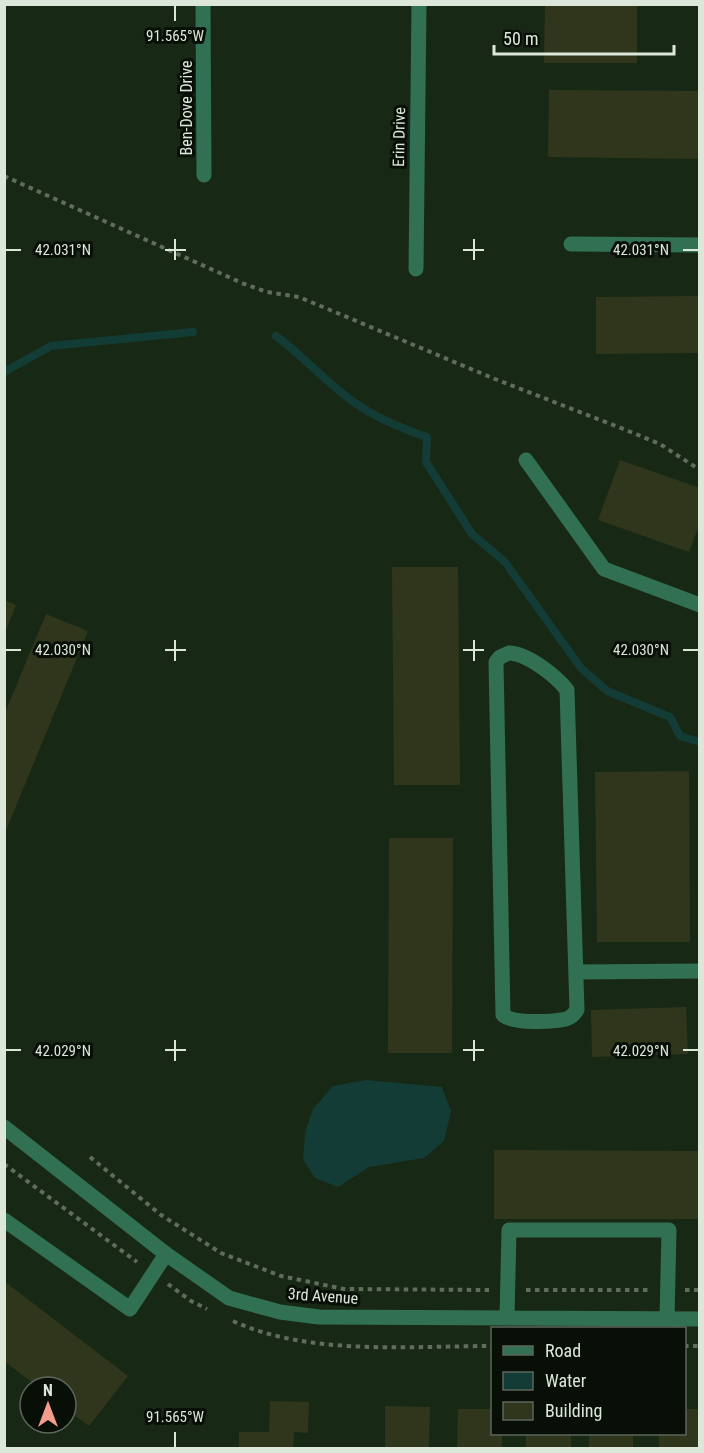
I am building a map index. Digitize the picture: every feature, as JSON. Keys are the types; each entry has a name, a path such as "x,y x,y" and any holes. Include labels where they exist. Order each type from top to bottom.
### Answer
{"street":[{"name":"Ben-Dove Drive","path":"203,4 204,175"},
{"name":"Erin Drive","path":"416,269 419,4"},
{"path":"571,244 699,245"},
{"path":"526,460 604,569 699,605"},
{"path":"509,653 530,659 567,690 578,972 578,1010 571,1017 524,1021 508,1020 503,1015 496,662 509,653"},
{"path":"578,972 699,972"},
{"name":"3rd Avenue","path":"4,1127 166,1254 229,1298 280,1312 319,1317 699,1319"},
{"path":"4,1220 130,1309 166,1254"},
{"path":"507,1318 509,1230 669,1230 667,1319"}],"path":[{"path":"4,176 242,283 267,292 299,297 495,379 660,444 699,470"},
{"path":"90,1157 161,1215 221,1253 281,1276 344,1290 699,1290"}],"water":[{"path":"366,1080 442,1087 451,1111 444,1141 424,1158 369,1167 338,1187 315,1178 303,1159 305,1133 313,1109 333,1086"}],"building":[{"path":"545,4 637,4 637,63 544,63"},
{"path":"549,90 700,91 700,159 548,157"},
{"path":"700,296 700,353 596,354 596,297"},
{"path":"620,460 700,488 700,523 689,552 598,520"},
{"path":"392,567 458,567 460,785 394,785"},
{"path":"4,600 16,605 5,632 4,632"},
{"path":"46,614 88,631 5,833 4,715"},
{"path":"689,771 690,942 597,942 595,772"},
{"path":"389,838 453,838 452,1053 388,1053"},
{"path":"686,1007 688,1054 592,1057 591,1010"},
{"path":"494,1150 700,1151 700,1219 494,1219"},
{"path":"4,1281 128,1376 89,1426 78,1418 78,1375 22,1375 4,1361"},
{"path":"270,1401 309,1402 308,1433 294,1432 293,1448 239,1448 239,1432 269,1432"},
{"path":"385,1406 430,1407 429,1448 385,1448"},
{"path":"458,1409 491,1409 491,1435 502,1435 502,1448 457,1448"},
{"path":"686,1409 700,1409 700,1448 659,1448 659,1435 686,1435"},
{"path":"526,1435 571,1435 571,1448 526,1448"},
{"path":"589,1435 633,1435 633,1448 589,1448"}],"waterway":[{"path":"4,372 51,346 193,332"},
{"path":"276,336 341,393 360,406 388,422 427,437 426,462 472,534 505,562 581,668 607,691 670,717 680,736 700,742"}]}
